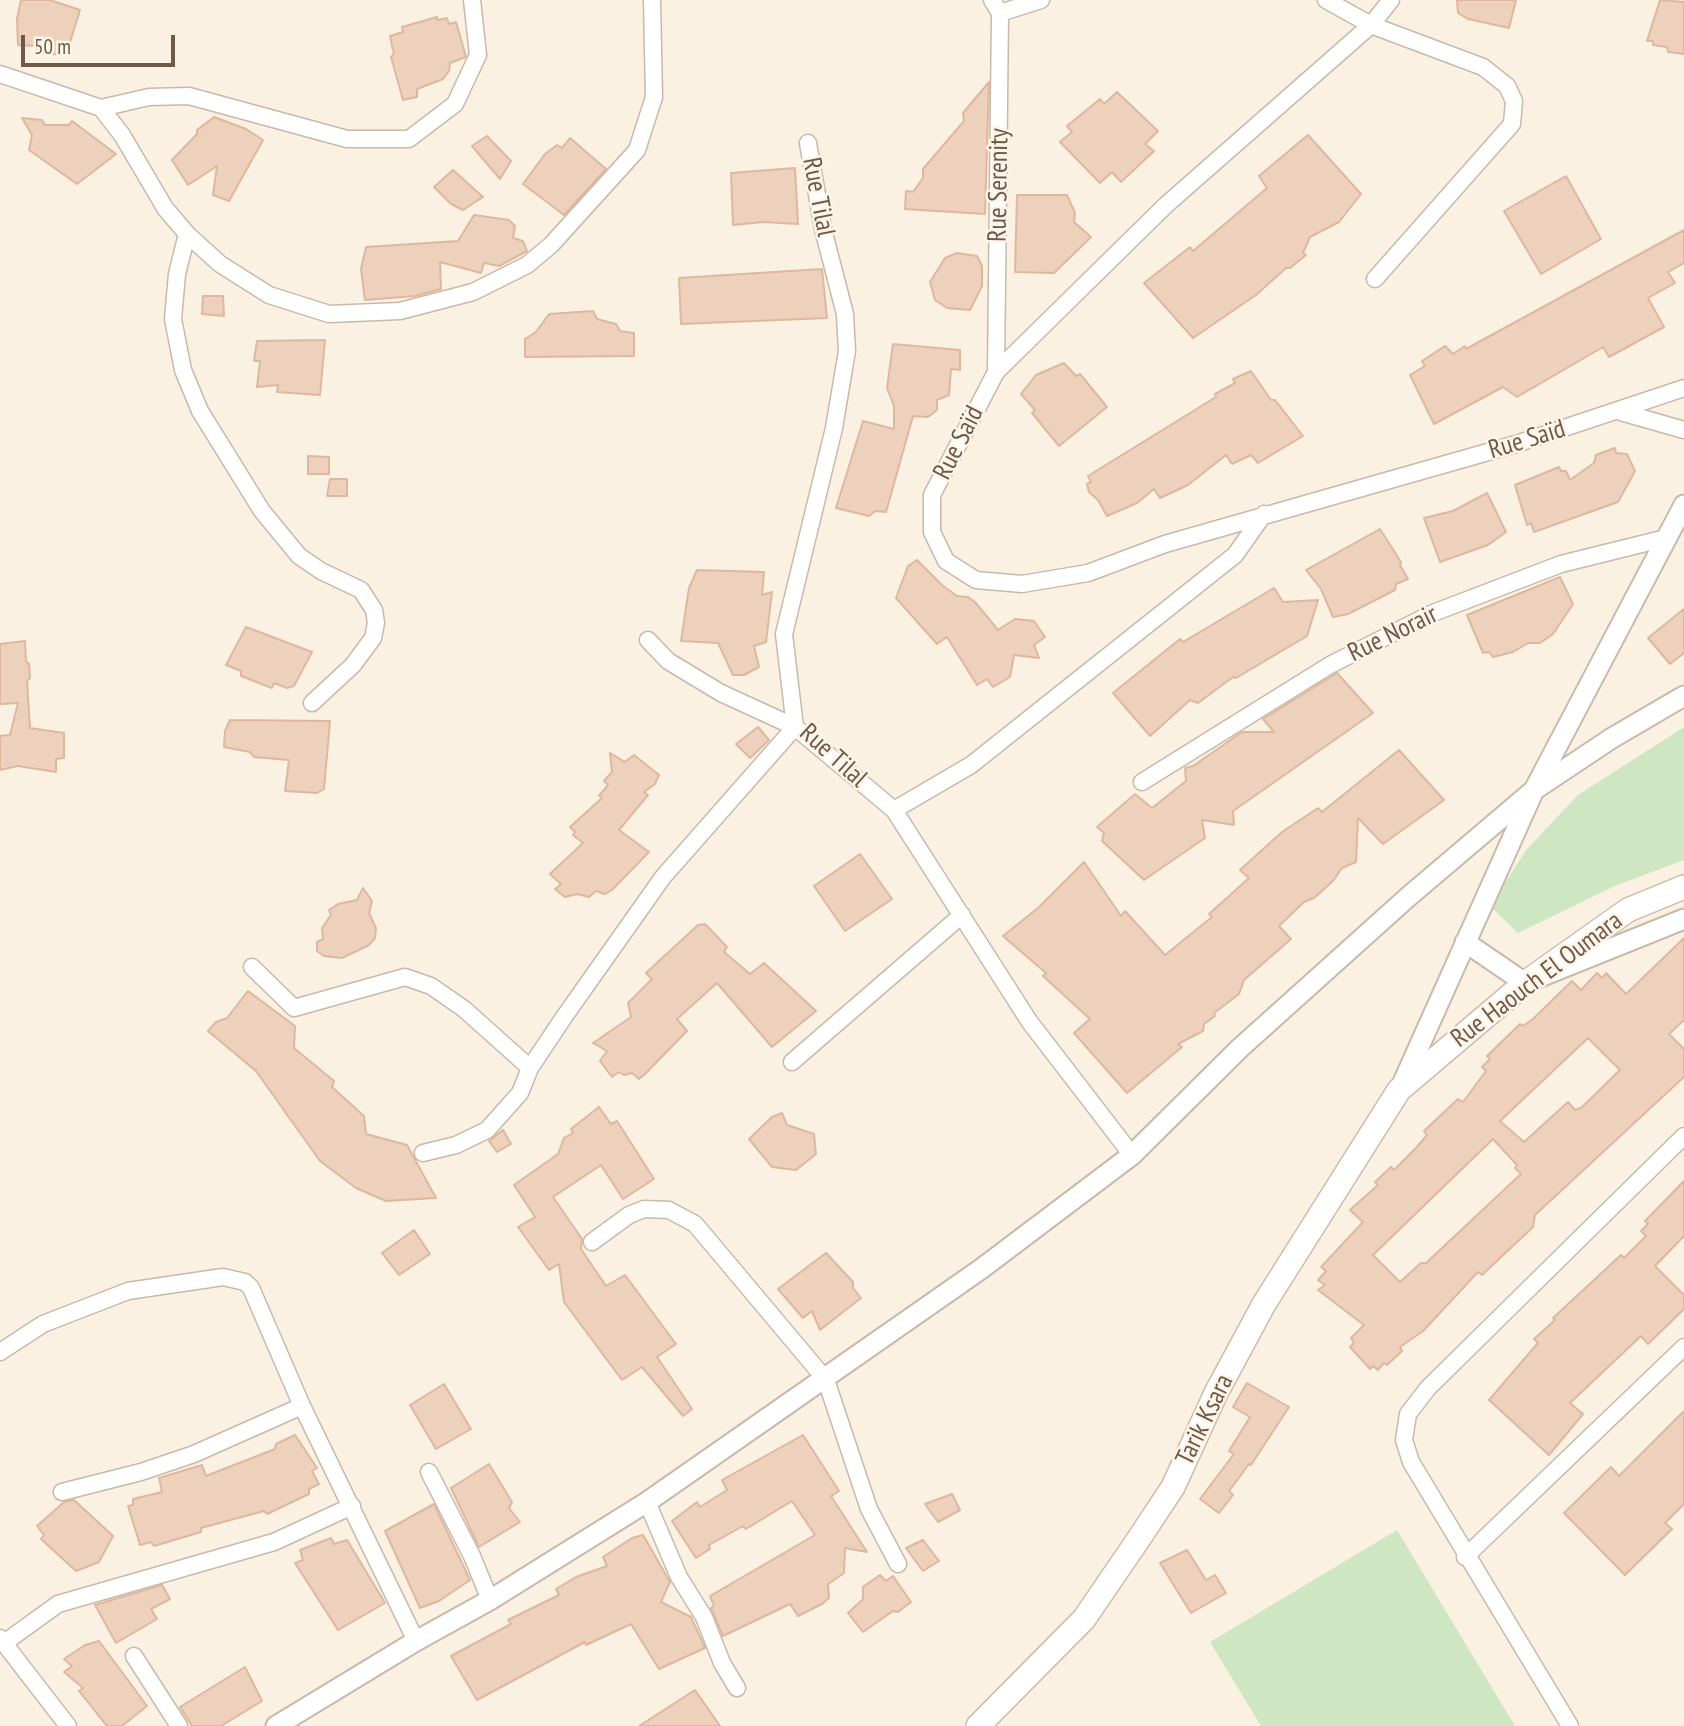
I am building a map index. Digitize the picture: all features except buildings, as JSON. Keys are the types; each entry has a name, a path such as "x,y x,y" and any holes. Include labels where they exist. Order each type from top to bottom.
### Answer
{"main road":[{"name":"Rue Haouch El Oumara","path":"1399,1090 1525,983 1628,910 1684,887"},
{"name":"Tarik Ksara","path":"978,1726 1084,1619 1140,1537 1173,1487 1216,1393 1264,1304 1399,1090"}],"street":[{"path":"0,74 101,108 149,97 189,96 347,139 410,139 455,104 478,55 472,0"},
{"path":"101,108 122,135 165,208 187,234 220,264 269,295 329,314 400,311 473,292 516,270 551,245 637,150 654,97 652,0"},
{"path":"996,6 1041,0"},
{"path":"1326,0 1371,25 1483,67 1507,86 1514,101 1512,124 1375,278"},
{"name":"Rue Saïd","path":"1391,0 1371,25 1166,205 996,372 932,495 932,532 946,561 976,580 1022,584 1088,573 1165,544 1516,444 1621,412 1684,388"},
{"name":"Rue Serenity","path":"996,6 996,372"},
{"name":"Rue Tilal","path":"808,142 823,229 845,314 847,351 834,428 784,634 795,727 894,810 1029,1021 1132,1155"},
{"path":"187,234 177,274 173,319 183,370 200,411 262,511 299,556 321,571 361,590 370,599 374,610 376,624 373,638 353,665 313,703"},
{"path":"1621,412 1684,430"},
{"path":"1399,1090 1534,790 1684,505"},
{"path":"894,810 971,765 1235,555 1265,514"},
{"name":"Rue Norair","path":"1142,782 1331,665 1433,613 1561,565 1666,538"},
{"path":"423,1153 456,1145 487,1130 520,1093 530,1068 663,877 795,727 721,693 668,661 648,640"},
{"path":"276,1726 416,1640 490,1600 647,1503 826,1380 1132,1155 1250,1039 1408,897 1534,790 1612,738 1684,696"},
{"path":"792,1062 962,915"},
{"path":"1465,942 1525,983 1684,919"},
{"path":"253,967 294,1008 405,977 431,986 464,1009 530,1068"},
{"path":"1570,1726 1465,1557 1411,1462 1404,1440 1408,1413 1428,1388 1684,1136"},
{"path":"592,1242 629,1215 644,1209 669,1210 695,1224 826,1380 869,1509 898,1564"},
{"path":"0,1352 43,1324 128,1291 203,1278 237,1278 251,1288 302,1406 416,1640"},
{"path":"1465,1557 1684,1347"},
{"path":"62,1492 141,1472 183,1458 302,1406"},
{"path":"429,1472 472,1556 490,1600"},
{"path":"647,1503 679,1577 704,1617 722,1663 737,1688"},
{"path":"68,1726 2,1640 58,1604 274,1542 352,1506"},
{"path":"134,1656 179,1726"}],"green space":[{"path":"1684,727 1684,860 1617,885 1518,933 1490,906 1527,849 1578,795"},
{"path":"1397,1530 1515,1726 1261,1726 1210,1642"}]}
